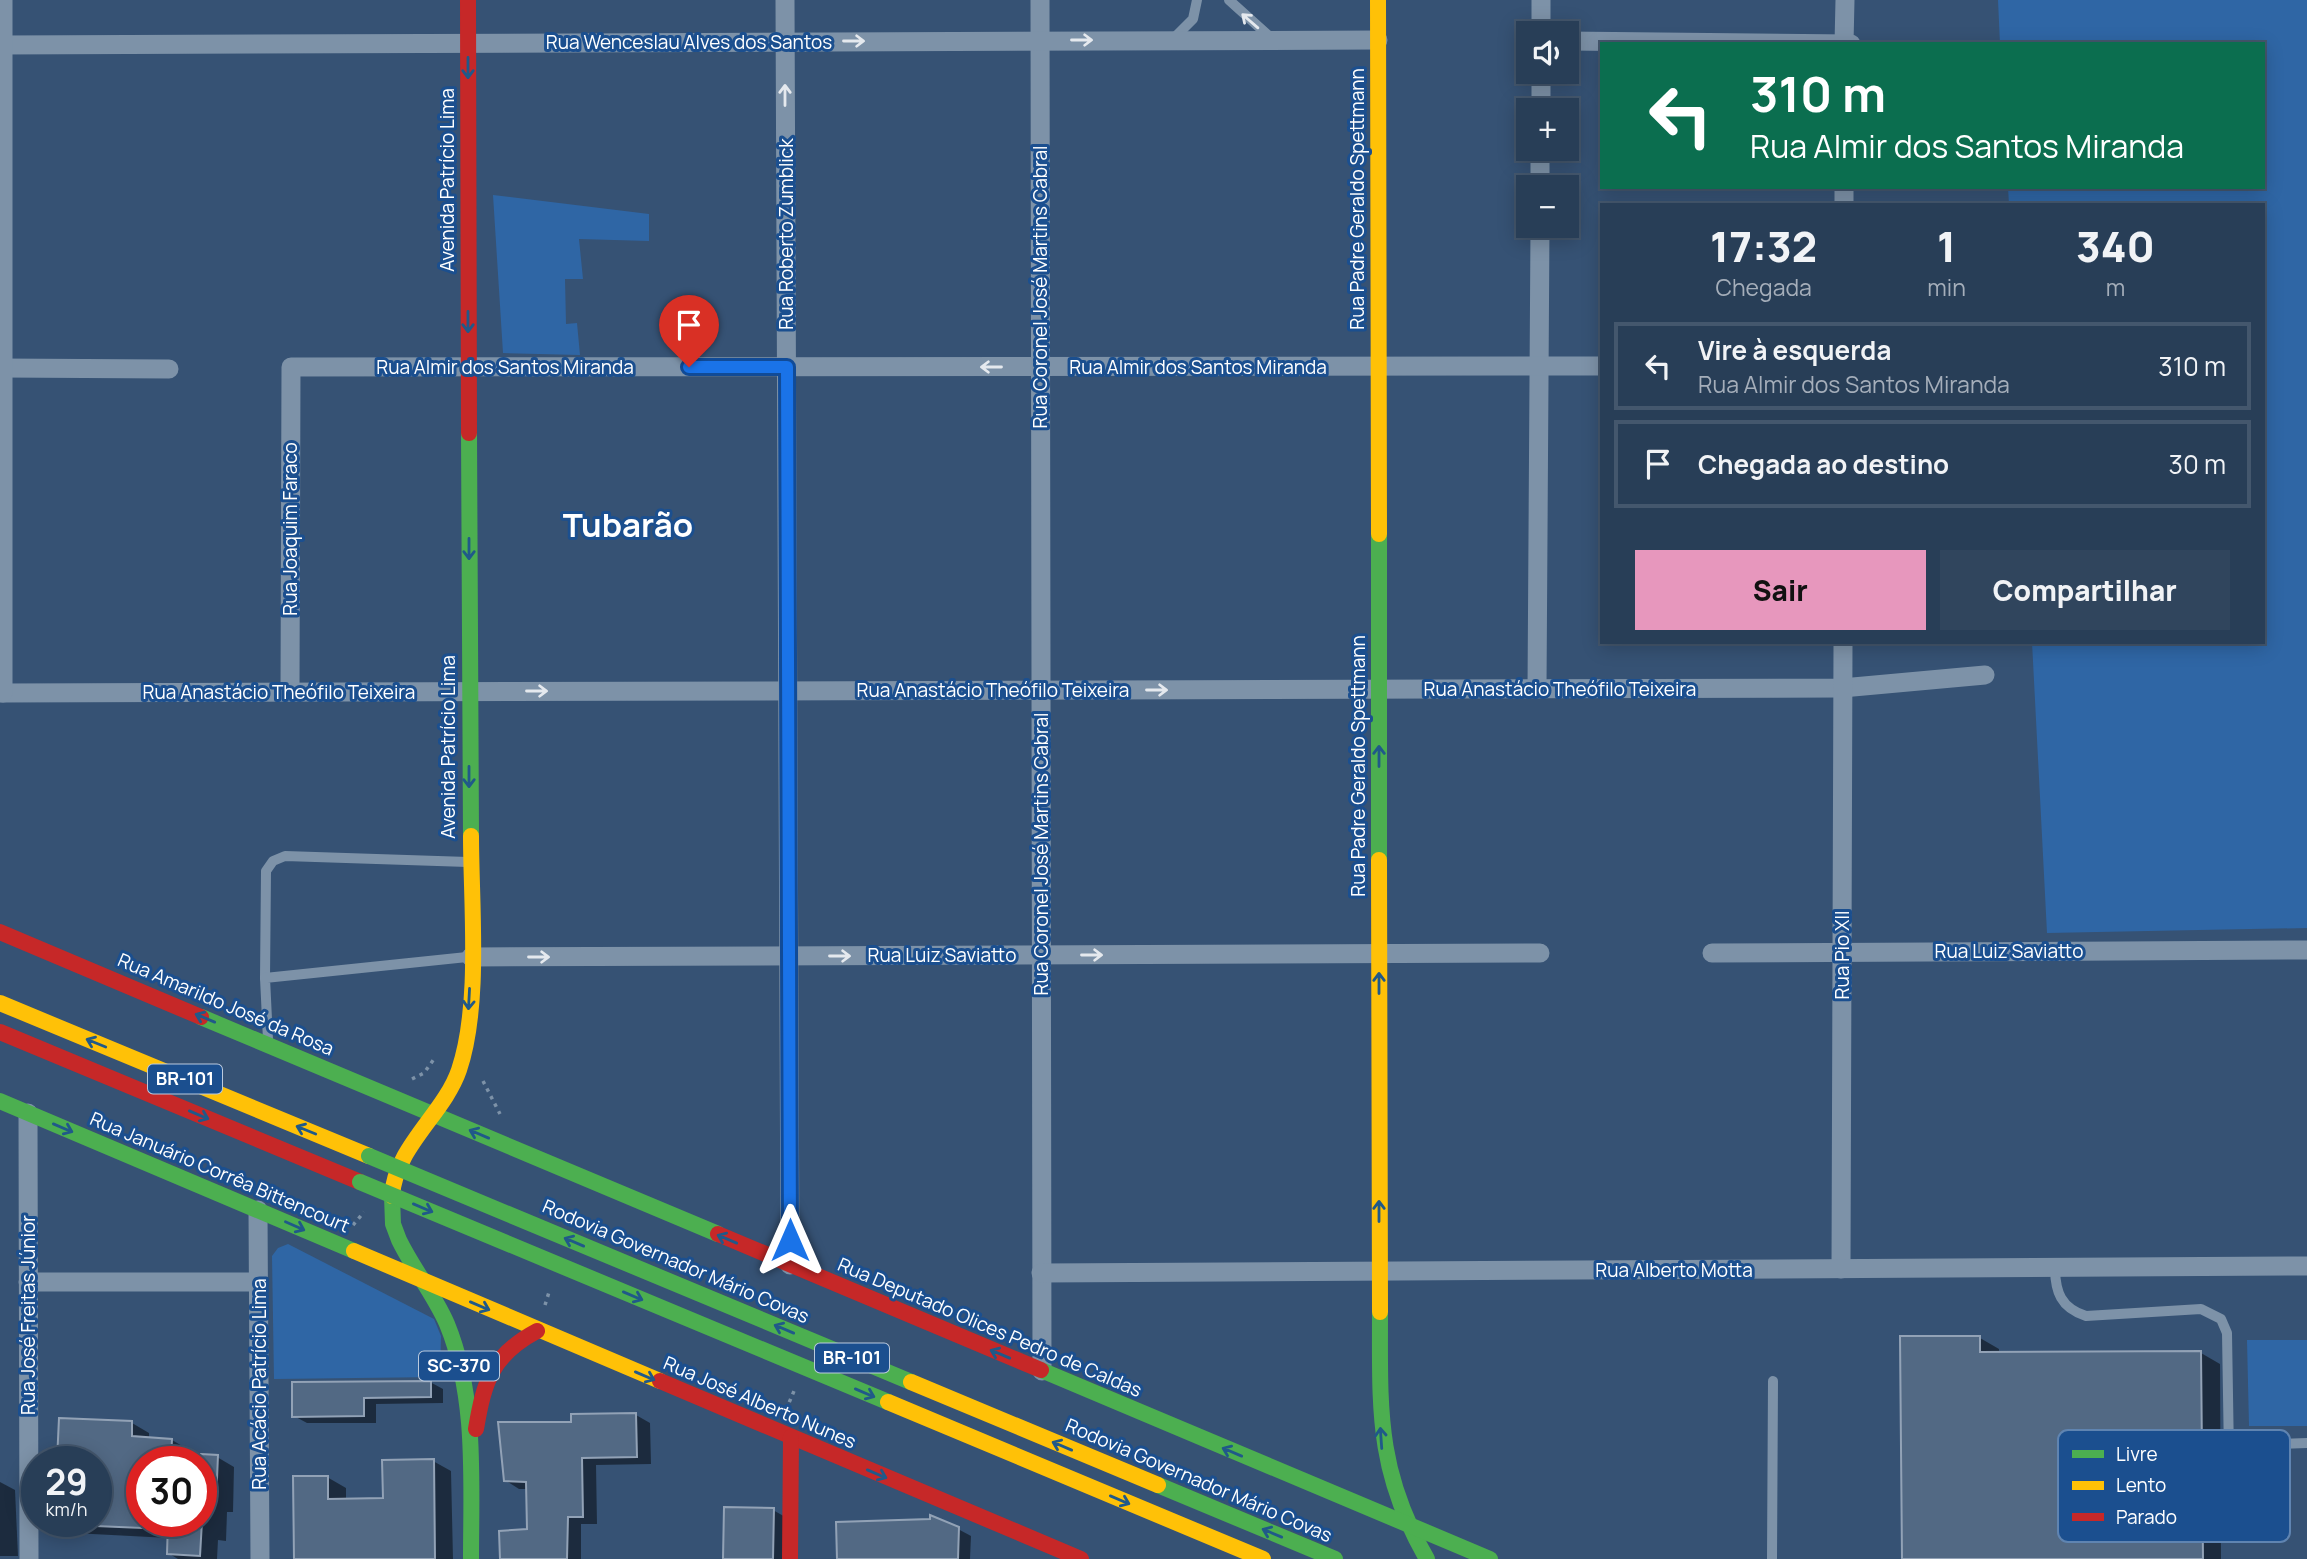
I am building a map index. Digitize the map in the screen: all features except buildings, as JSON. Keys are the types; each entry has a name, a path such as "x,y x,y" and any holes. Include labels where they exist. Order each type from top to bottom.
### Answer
{"main road":[{"name":"Avenida Patrício Lima","path":"468,0 471,957 466,1042 452,1087 436,1115 402,1159 394,1180 391,1208 403,1249 442,1314 455,1349 471,1458 471,1559"},
{"name":"Rua Padre Geraldo Spettmann","path":"1377,0 1378,1271 1381,1448 1389,1480 1407,1527 1427,1559"},
{"name":"Rua Amarildo José da Rosa","path":"0,932 436,1115"},
{"name":"Rodovia Governador Mário Covas","path":"0,1003 1335,1559"},
{"name":"BR-101","path":"0,1032 1263,1559"},
{"path":"401,1101 429,1090 466,1042"},
{"name":"Rua Januário Corrêa Bittencourt","path":"0,1101 424,1281"},
{"name":"Rua Deputado Olices Pedro de Caldas","path":"436,1115 1407,1527 1490,1559"},
{"name":"Rua José Alberto Nunes","path":"424,1281 790,1437 1045,1551 1081,1559"},
{"name":"Avenida Patrício Lima","path":"471,1458 482,1395 489,1375 501,1353 519,1339 537,1331"},
{"path":"790,1437 790,1559"}],"street":[{"path":"1,693 3,0"},
{"name":"Rua Roberto Zumblick","path":"785,0 790,1265"},
{"name":"Rua Coronel José Martins Cabral","path":"1040,0 1042,1371"},
{"path":"1541,0 1541,21"},
{"path":"1844,42 1845,0"},
{"name":"Rua Wenceslau Alves dos Santos","path":"1,45 1378,40"},
{"path":"1579,41 1659,42"},
{"path":"1537,689 1540,238"},
{"name":"Rua Almir dos Santos Miranda","path":"291,367 1600,366"},
{"name":"Rua Joaquim Faraco","path":"290,692 291,367"},
{"path":"1,368 169,369"},
{"name":"Rua Pio XII","path":"1841,1269 1843,644"},
{"name":"Rua Anastácio Theófilo Teixeira","path":"1,693 1842,688 1985,675"},
{"name":"Rua Luiz Saviatto","path":"1712,953 2307,950"},
{"name":"Rua Luiz Saviatto","path":"471,957 1540,953"},
{"name":"Rua José Freitas Júnior","path":"28,1113 29,1559"},
{"name":"Rua Acácio Patrício Lima","path":"258,1210 260,1559"},
{"name":"Rua Alberto Motta","path":"1041,1273 2307,1266"},
{"path":"28,1282 258,1282"}],"lane":[{"path":"1171,40 1193,19 1197,0"},
{"path":"1229,0 1273,40"},
{"path":"268,1045 265,978 266,871 273,861 285,856 470,862"},
{"path":"265,978 471,957"},
{"path":"2055,1267 2057,1292 2068,1308 2086,1316 2201,1309 2221,1319 2227,1334 2229,1430"},
{"path":"1772,1559 1773,1381"}],"path":[{"path":"482,1080 501,1117"}],"shaded area":[{"path":"1998,0 2307,0 2307,928 2047,933 2032,644 2265,644 2265,203 2009,203 2008,189 2265,189 2265,42 2000,42"},
{"path":"493,195 649,214 649,241 579,239 583,279 565,279 566,324 577,323 580,355 503,353"},
{"path":"288,1244 434,1319 441,1336 440,1377 274,1379 272,1256 278,1248"},
{"path":"2247,1340 2307,1340 2307,1426 2249,1426"}],"traffic: fast":[{"path":"469,433 471,836"},
{"path":"1379,534 1379,860"},
{"path":"201,1017 718,1234"},
{"path":"0,1101 354,1251"},
{"path":"369,1156 911,1382"},
{"path":"360,1182 888,1402"},
{"path":"392,1196 393,1224 399,1240 436,1302 457,1352 468,1410 471,1559"},
{"path":"1380,1312 1380,1379 1384,1439 1398,1497 1427,1559"},
{"path":"1041,1370 1490,1559"},
{"path":"1158,1485 1335,1559"}],"traffic: slow":[{"path":"1378,0 1379,534"},
{"path":"392,1196 395,1178 402,1162 452,1086 466,1044 473,954 471,836"},
{"path":"1379,860 1380,1312"},
{"path":"0,1003 369,1156"},
{"path":"354,1251 660,1381"},
{"path":"911,1382 1158,1485"},
{"path":"888,1402 1263,1559"}],"traffic: jam":[{"path":"468,0 469,433"},
{"path":"0,932 201,1017"},
{"path":"0,1032 360,1182"},
{"path":"718,1234 1041,1370"},
{"path":"476,1429 487,1383 493,1371 510,1350 537,1331"},
{"path":"660,1381 1081,1559"},
{"path":"790,1559 791,1437"}],"district":[{"name":"Tubarão","path":"628,525"}],"route":[{"path":"689,367 787,367 790,1240"}]}
